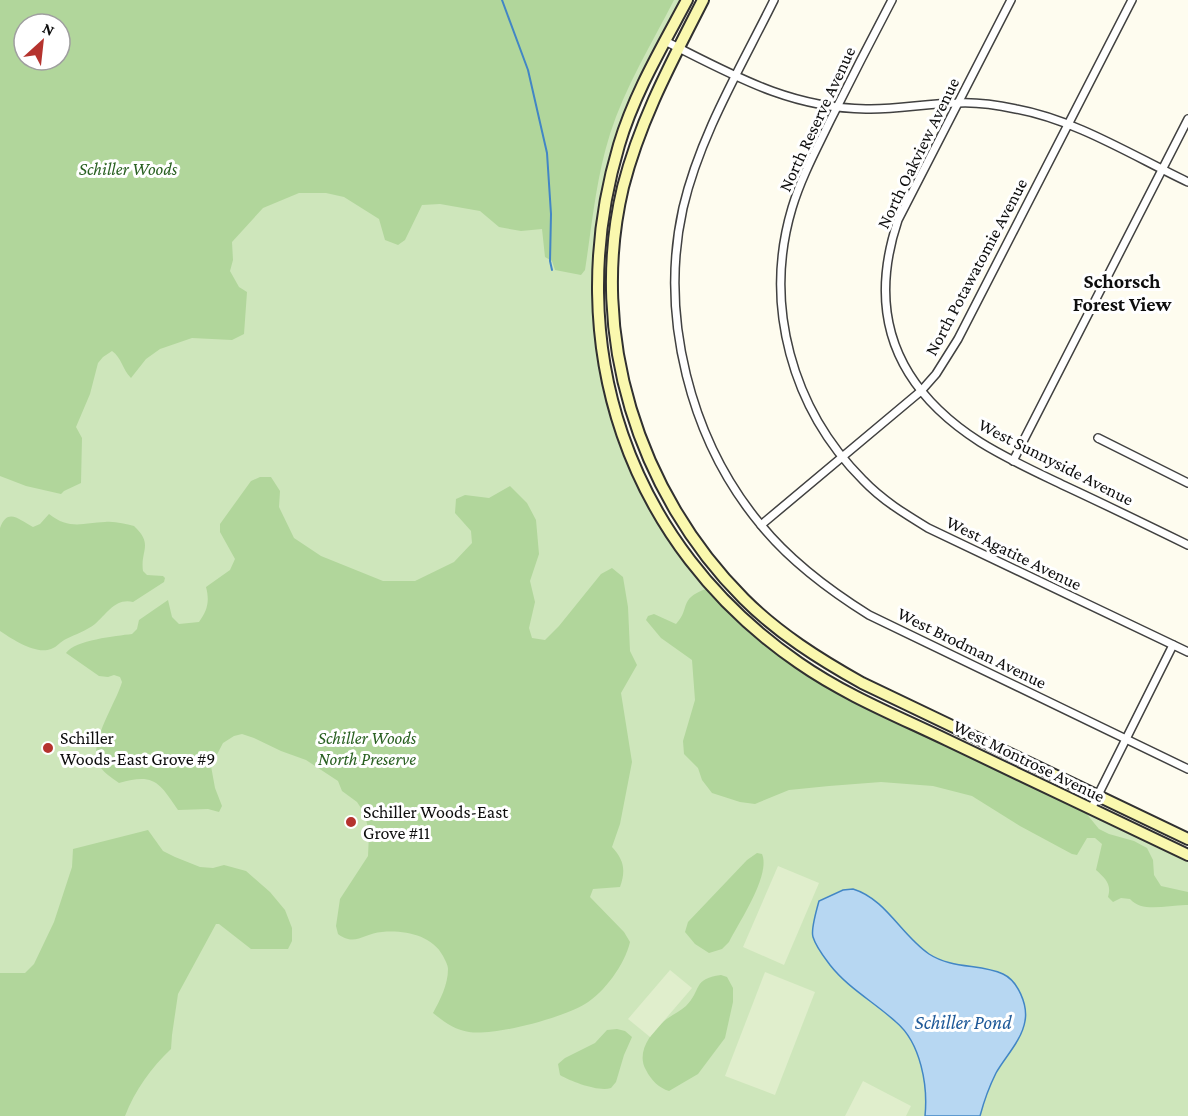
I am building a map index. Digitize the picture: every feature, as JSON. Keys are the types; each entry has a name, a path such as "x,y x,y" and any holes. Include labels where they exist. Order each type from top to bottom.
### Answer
{"main road":[{"name":"West Montrose Avenue","path":"687,0 633,106 624,129 606,196 597,275 599,330 613,405 630,456 650,498 681,549 701,574 751,626 818,675 855,696 1188,855"},
{"name":"West Montrose Avenue","path":"703,0 652,102 635,144 617,222 613,279 614,322 622,375 641,443 658,481 683,524 717,570 744,600 812,654 862,682 1188,839"}],"street":[{"name":"West Brodman Avenue","path":"774,0 697,162 684,207 676,256 677,313 687,377 704,428 723,467 761,525 815,579 869,615 1188,769"},
{"name":"North Reserve Avenue","path":"842,458 820,425 798,383 785,336 782,311 783,252 791,209 813,155 892,0"},
{"name":"North Oakview Avenue","path":"921,391 892,339 885,304 887,262 898,220 1011,0"},
{"name":"North Potawatomie Avenue","path":"761,525 921,391 936,374 958,339 1132,0"},
{"path":"665,41 736,76 781,96 801,102 883,109 959,103 988,104 1043,115 1068,124 1188,182"},
{"path":"1013,461 1188,119"},
{"name":"West Sunnyside Avenue","path":"921,391 968,434 1013,461 1188,545"},
{"path":"1098,438 1188,483"},
{"name":"West Agatite Avenue","path":"842,458 884,499 928,528 1188,652"},
{"path":"1091,809 1173,645"}],"green space":[{"name":"Schiller Woods North Preserve","path":"0,0 681,0 622,118 603,183 596,233 593,288 596,342 606,395 621,447 643,496 670,543 703,586 742,626 790,664 842,696 1188,862 1188,1116 0,1116"},
{"name":"Schiller Woods","path":"0,0 674,0 631,82 610,134 598,185 585,270 581,275 555,270 552,261 545,257 542,229 521,231 499,227 480,211 440,204 422,205 405,240 398,245 385,240 379,219 344,197 326,193 299,193 263,208 232,242 233,260 230,271 239,287 247,292 244,334 232,340 192,338 160,349 146,359 131,378 112,351 103,357 98,363 90,394 76,427 82,438 81,483 61,494 26,486 0,476"},
{"path":"260,477 271,477 280,491 279,507 294,538 321,556 383,581 415,581 454,562 472,543 471,531 455,513 456,499 465,495 489,498 510,486 527,503 536,520 539,554 530,581 535,602 529,628 532,638 545,640 601,574 612,568 623,577 628,607 630,651 637,665 621,693 632,762 620,824 612,847 623,866 623,875 620,887 593,889 590,897 624,932 630,942 624,959 613,977 585,1004 561,1015 511,1029 481,1033 464,1031 450,1025 433,1013 445,987 448,969 443,956 432,943 417,935 399,932 376,933 355,939 344,938 338,934 336,926 340,899 368,856 369,834 365,814 357,802 342,791 338,781 306,760 242,734 234,736 223,743 211,766 215,788 222,806 219,812 208,809 178,810 155,782 140,779 119,783 98,763 97,744 122,682 120,677 114,675 99,676 66,653 87,642 132,634 137,629 139,620 168,600 172,617 179,624 199,622 207,606 206,587 230,570 235,559 220,532 220,524 251,481"},
{"path":"49,514 70,524 112,522 134,526 145,543 143,571 147,575 165,578 164,582 133,602 121,602 116,605 85,631 64,640 53,648 38,650 0,631 0,528 3,522 10,517 33,527 40,524"},
{"path":"706,589 742,627 797,670 842,696 1085,812 1099,829 1147,848 1153,860 1154,875 1161,886 1188,892 1188,905 1149,907 1135,904 1130,899 1121,898 1113,902 1108,897 1107,882 1096,870 1102,844 1095,838 1087,838 1077,855 1072,854 1020,826 972,796 933,786 881,782 789,790 755,804 712,793 702,780 698,768 684,754 683,741 695,700 692,660 661,638 646,620 648,616 654,614 676,624 688,600"},
{"path":"148,830 163,851 175,857 200,867 213,868 224,865 246,871 270,892 285,910 292,928 292,941 288,949 251,949 216,924 178,994 171,1049 144,1080 125,1116 0,1116 0,973 25,973 34,964 54,922 72,867 73,849"},
{"path":"757,853 762,854 764,863 753,898 729,942 722,949 709,953 695,944 685,932 688,922 747,860"},
{"path":"778,866 819,883 784,965 743,947"},
{"path":"670,970 692,988 650,1037 628,1019"},
{"path":"765,972 815,992 775,1095 725,1076"},
{"path":"721,975 727,977 733,988 733,1002 725,1038 698,1074 669,1091 665,1090 650,1077 643,1064 646,1044 663,1022 686,1006 701,982"},
{"path":"607,1030 625,1031 632,1037 616,1082 611,1088 593,1087 560,1075 558,1064 565,1058 595,1043"},
{"path":"863,1081 911,1106 906,1116 845,1116"}],"water":[{"name":"Schiller Pond","path":"853,889 875,901 929,954 947,962 1003,974 1013,982 1021,994 1026,1015 1023,1028 1017,1042 996,1073 980,1116 925,1116 924,1079 912,1041 896,1022 837,973 814,941 814,919 819,901 843,890"}],"waterway":[{"path":"502,0 528,70 547,153 552,270"}],"place":[{"name":"Schiller Woods-East Grove #9","path":"48,748"},
{"name":"Schiller Woods-East Grove #11","path":"351,822"}],"district":[{"name":"Schorsch Forest View","path":"1122,292"}]}
